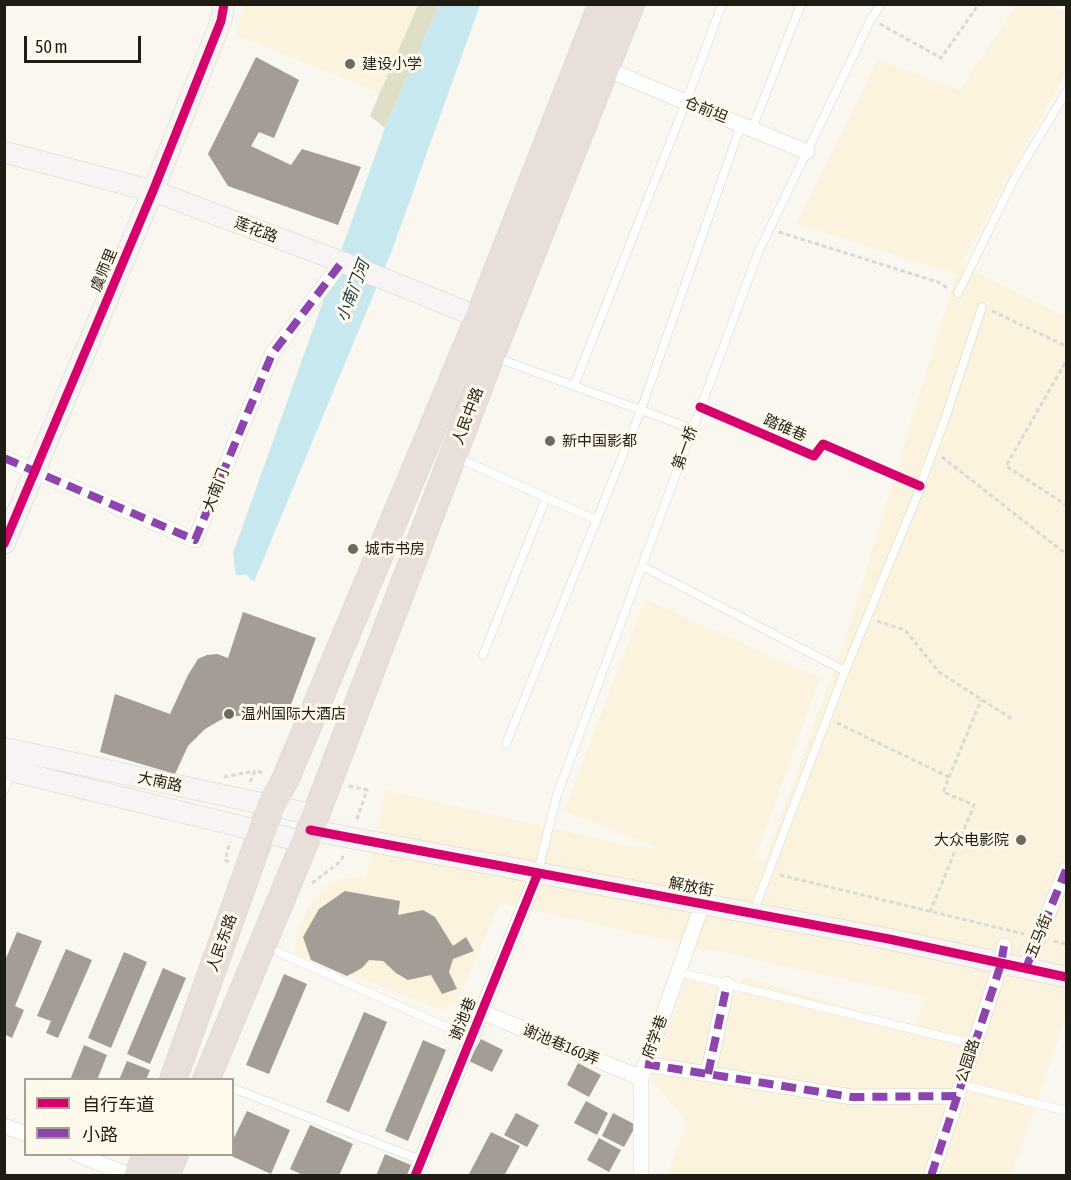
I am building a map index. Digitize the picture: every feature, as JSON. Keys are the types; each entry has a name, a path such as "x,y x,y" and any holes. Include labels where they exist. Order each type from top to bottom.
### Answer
{"highway":[{"name":"人民中路","path":"310,829 491,356 491,322 602,4"},
{"name":"人民中路","path":"271,806 286,778 606,69 631,4"},
{"name":"人民东路","path":"174,1078 271,806"},
{"path":"207,1078 310,829"},
{"path":"138,1176 146,1156"},
{"path":"166,1176 175,1156"}],"street":[{"name":"虞师里","path":"4,544 153,191 221,21 224,4"},
{"name":"仓前坦","path":"606,69 807,152"},
{"name":"莲花路","path":"4,152 153,191 342,262 491,322"},
{"name":"大南门","path":"4,458 195,540 272,354 342,262"},
{"name":"大南路","path":"8,766 271,806 310,829"},
{"name":"大南路","path":"8,766 261,832 310,829"},
{"name":"解放街","path":"310,829 702,905 889,939 1003,955 1026,968 1066,977"},
{"name":"五马街","path":"1026,968 1066,870"},
{"name":"谢池巷","path":"415,1176 538,873"},
{"name":"府学巷","path":"645,1174 643,1071 702,905"},
{"name":"公园路","path":"931,1176 1003,955"},
{"path":"708,1074 727,984"},
{"name":"谢池巷160弄","path":"482,1012 643,1071 708,1074 852,1097 958,1090"},
{"path":"4,1126 24,1133"},
{"path":"80,1156 130,1176"}],"lane":[{"path":"574,386 686,102 722,4"},
{"path":"506,744 641,410 747,127 801,4"},
{"name":"第一桥","path":"538,873 556,795 758,253 871,19 881,4"},
{"path":"958,293 1015,177 1066,92"},
{"path":"752,914 844,671 934,451 982,307"},
{"path":"491,356 693,429"},
{"path":"453,456 597,520"},
{"path":"483,655 546,498"},
{"path":"642,566 844,671"},
{"path":"278,952 471,1038"},
{"path":"678,972 973,1044"},
{"path":"234,1089 421,1160"},
{"path":"958,1090 1066,1111"}],"path":[{"path":"871,19 941,58 979,4"},
{"path":"770,229 938,282 958,293"},
{"path":"982,307 1066,346"},
{"path":"1066,357 1066,363 1006,466 1066,505"},
{"path":"934,451 1066,554"},
{"path":"866,618 905,630 939,672 1012,719"},
{"path":"930,912 974,805 943,792 981,700"},
{"path":"826,718 949,777"},
{"path":"768,872 1066,944"}],"shaded area":[{"name":"建设小学","path":"245,4 418,5 380,93 235,35"},
{"path":"1017,5 1048,5 1066,13 1066,72 961,265 1064,316 1066,312 1066,1016 1012,1175 680,1176 668,1172 687,1122 651,1080 686,979 737,992 743,977 916,1027 924,997 500,903 457,1002 441,1010 296,953 295,943 308,906 332,880 366,876 385,790 630,846 662,849 564,811 645,599 820,678 755,859 765,860 844,643 956,274 796,224 878,59 959,90"}],"green space":[{"path":"418,5 439,5 385,128 370,116"}],"water":[{"name":"小南门河","path":"439,5 480,5 391,253 254,582 246,575 236,575 233,553 385,128"}],"building":[{"path":"256,57 299,80 274,138 259,132 251,146 291,165 302,149 361,167 338,225 228,186 208,154"},
{"path":"243,612 316,638 284,723 263,716 245,715 224,718 205,729 188,746 175,774 100,752 115,694 170,714 198,659 217,654 228,658"},
{"path":"345,891 400,901 398,915 423,910 435,917 453,946 466,937 474,951 453,959 449,972 457,989 442,994 431,975 408,980 383,961 369,960 362,968 347,976 311,960 303,937 319,909"},
{"path":"17,932 42,941 15,1006 24,1010 12,1038 4,1034 4,963"},
{"path":"66,949 92,960 58,1038 46,1033 51,1021 37,1016"},
{"path":"124,952 147,962 111,1048 88,1038"},
{"path":"163,968 186,978 150,1064 127,1054"},
{"path":"284,974 307,984 269,1074 246,1065"},
{"path":"364,1012 387,1022 349,1112 326,1102"},
{"path":"481,1039 503,1050 492,1072 469,1061"},
{"path":"423,1040 446,1050 408,1141 385,1131"},
{"path":"84,1045 107,1055 98,1078 71,1078"},
{"path":"127,1061 150,1070 147,1078 120,1078"},
{"path":"578,1063 601,1075 589,1097 567,1085"},
{"path":"586,1101 608,1113 597,1135 574,1123"},
{"path":"247,1111 290,1130 271,1174 231,1156 234,1156 234,1138"},
{"path":"516,1113 539,1125 527,1147 504,1135"},
{"path":"613,1113 636,1125 624,1147 602,1136"},
{"path":"310,1125 353,1144 339,1176 305,1176 290,1169"},
{"path":"491,1132 520,1146 504,1176 472,1176 469,1174"},
{"path":"599,1138 621,1150 609,1172 587,1160"},
{"path":"385,1154 413,1166 408,1176 376,1176"}],"marked path":[{"path":"4,458 195,540 272,354 342,262"},
{"path":"1026,968 1066,870"},
{"path":"931,1176 1001,964 1004,946"},
{"path":"708,1074 727,984"},
{"path":"645,1064 852,1097 957,1096"}],"cycle path":[{"path":"4,544 153,191 221,21 224,4"},
{"name":"踏碓巷","path":"700,407 814,456 823,444 920,486"},
{"path":"310,830 889,939 1066,977"},
{"path":"415,1176 538,873"}],"place":[{"name":"建设小学","path":"350,64"},
{"name":"新中国影都","path":"550,441"},
{"name":"城市书房","path":"353,549"},
{"name":"温州国际大酒店","path":"229,714"},
{"name":"大众电影院","path":"1021,840"}]}
